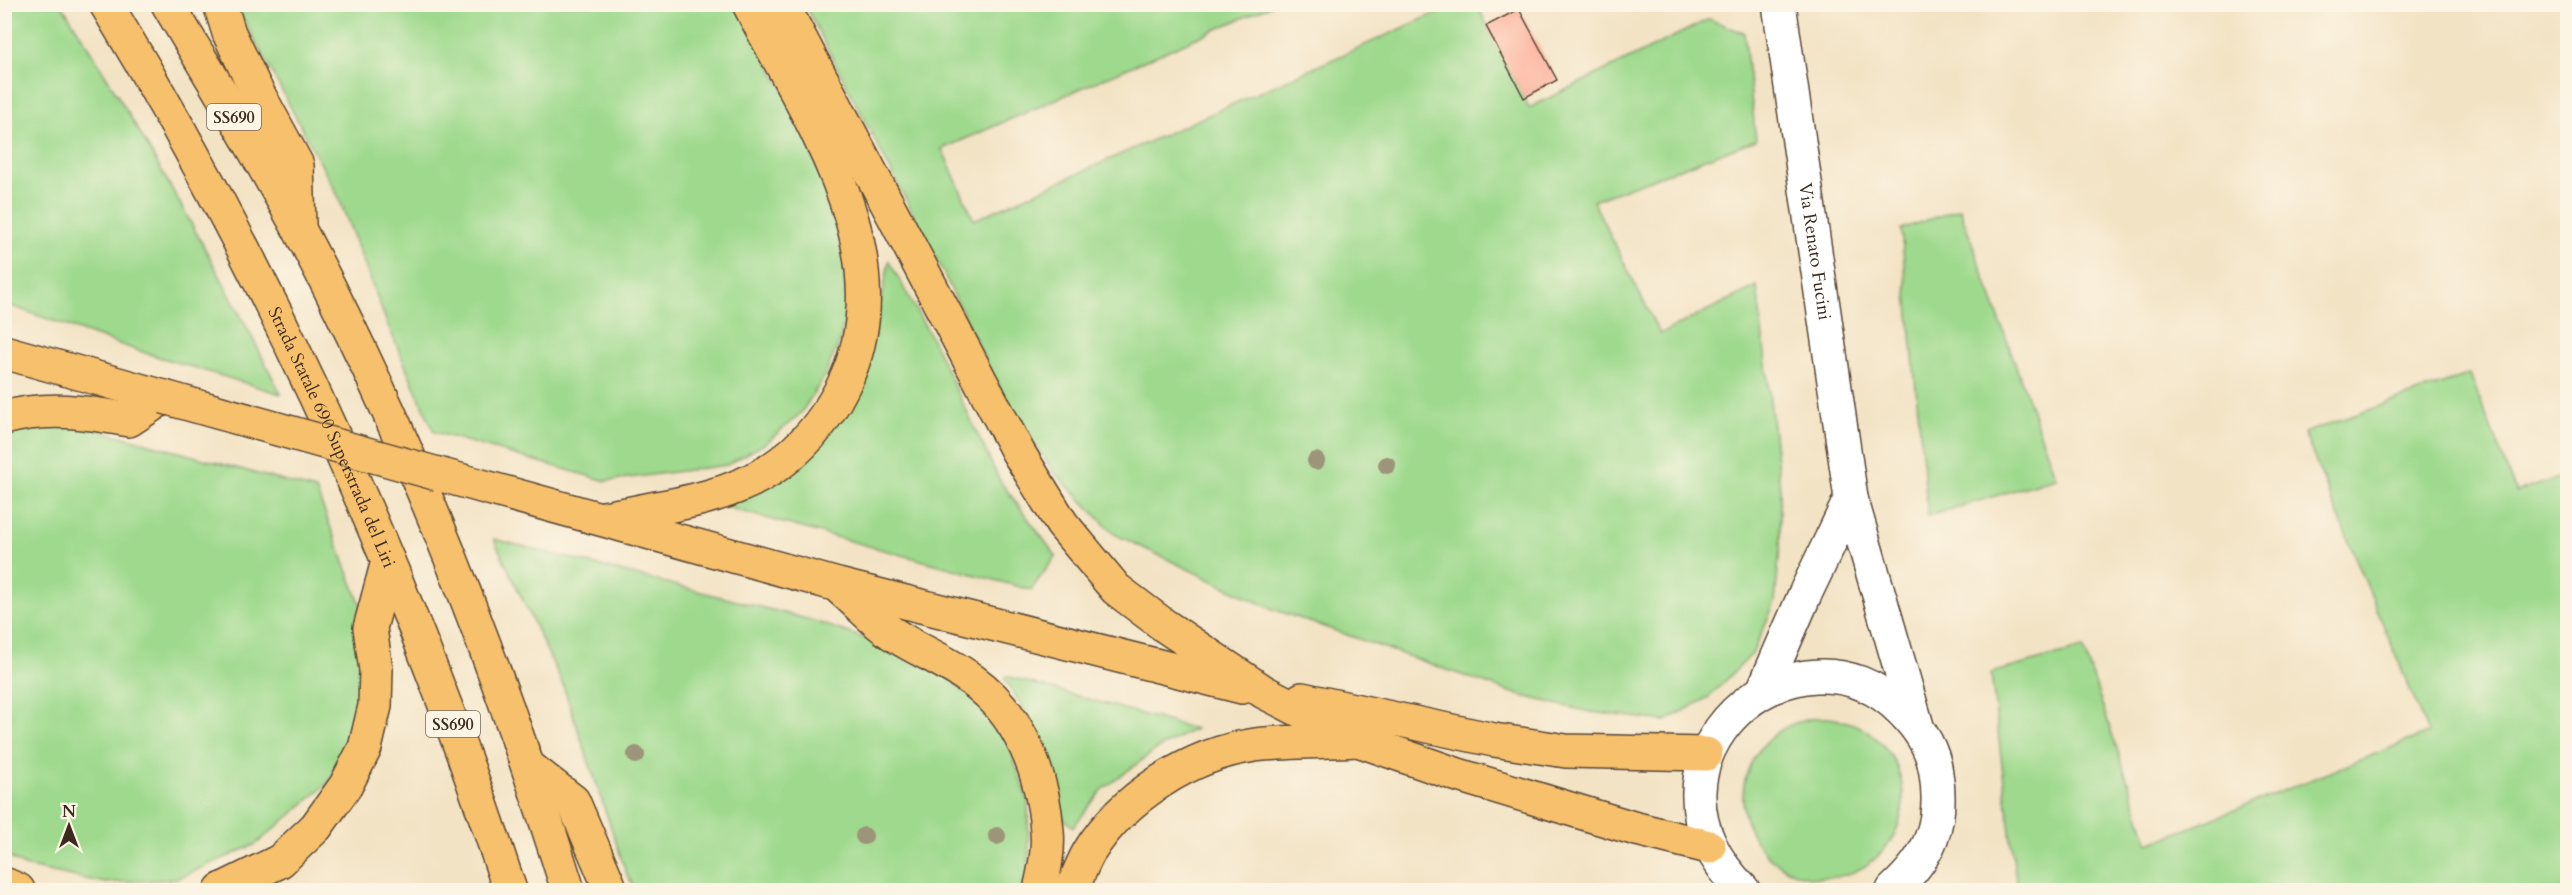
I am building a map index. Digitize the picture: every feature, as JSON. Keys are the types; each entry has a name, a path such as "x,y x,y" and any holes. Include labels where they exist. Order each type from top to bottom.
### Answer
{"highway":[{"name":"Strada Statale 690 Superstrada del Liri","path":"106,4 146,70 234,232 312,393 388,561 474,781 510,891"},
{"name":"SS690","path":"168,4 299,229 397,430 436,522 530,767 568,891"},
{"path":"220,4 229,33 254,86 297,165 299,229"},
{"path":"598,519 682,502 730,488 769,471 807,441 831,410 852,369 862,329 866,291 856,230 833,167 749,4"},
{"path":"782,4 1018,452 1062,524 1116,589 1165,626 1264,692 1358,740 1458,775 1652,834 1709,847"},
{"path":"4,352 838,585 1264,692 1494,740 1566,751 1706,754"},
{"path":"4,418 47,411 78,411 129,420 164,397"},
{"path":"221,891 280,861 316,827 346,785 365,748 375,706 376,670 370,628 388,561"},
{"path":"838,585 892,634 942,659 975,681 999,705 1025,743 1041,787 1048,833 1040,891"},
{"path":"1072,891 1089,853 1102,835 1143,794 1173,775 1227,752 1254,745 1358,740"},
{"path":"530,767 573,801 611,891"},
{"path":"4,884 18,891"}],"street":[{"name":"Via Renato Fucini","path":"1779,4 1851,498 1917,726"},
{"path":"1763,691 1805,594 1851,498"},
{"path":"1743,891 1724,871 1709,847 1700,817 1699,796 1706,754 1720,729 1739,707 1763,691 1795,679 1830,677 1863,685 1893,701 1917,726 1934,760 1940,798 1934,836 1909,884"}],"green space":[{"path":"5,4 62,5 121,100 176,197 281,394 139,351 5,304"},
{"path":"236,5 738,5 803,128 834,212 845,270 846,316 839,343 823,379 801,413 766,443 727,465 606,481 434,432 387,323 338,196"},
{"path":"805,5 1272,5 942,149 974,220 1454,5 1477,5 1529,108 1709,19 1744,33 1756,140 1593,201 1660,334 1757,286 1780,488 1780,547 1775,602 1752,654 1709,697 1666,721 1590,712 1522,696 1270,608 1114,534 1054,472 1004,398 938,262"},
{"path":"1960,209 2056,478 1928,516 1901,229"},
{"path":"889,261 931,337 1000,481 1056,556 1031,590 725,507 743,498 875,335"},
{"path":"2470,374 2516,492 2567,475 2567,890 2017,890 1991,673 2083,648 2149,844 2428,733 2304,433"},
{"path":"77,424 316,490 363,611 362,717 327,784 256,844 176,879 105,883 24,866 5,854 5,430"},
{"path":"494,539 811,620 913,655 974,696 1007,740 1028,801 1029,877 1024,890 636,890 627,875 563,685"},
{"path":"1006,676 1195,729 1157,749 1102,790 1073,827 1063,818 1053,770 1032,722 1004,678"},
{"path":"1823,718 1839,719 1854,724 1868,731 1880,741 1890,753 1897,767 1902,782 1902,814 1897,829 1890,843 1880,855 1868,865 1854,872 1839,877 1823,878 1807,877 1792,872 1778,865 1766,855 1756,843 1749,829 1744,814 1743,798 1744,782 1749,767 1756,753 1766,741 1778,731 1792,724 1807,719"}],"building":[{"path":"1519,9 1557,80 1524,98 1486,26"}]}
